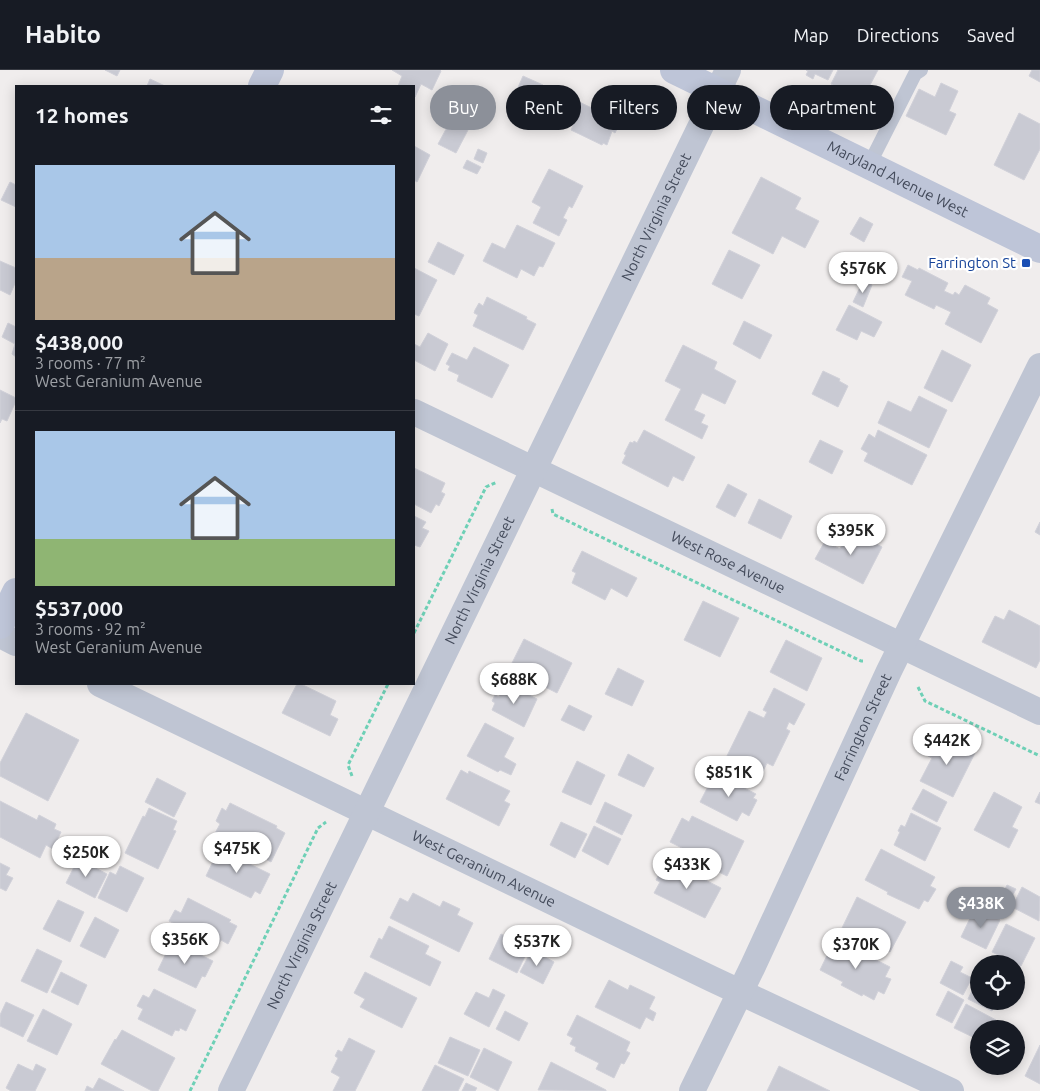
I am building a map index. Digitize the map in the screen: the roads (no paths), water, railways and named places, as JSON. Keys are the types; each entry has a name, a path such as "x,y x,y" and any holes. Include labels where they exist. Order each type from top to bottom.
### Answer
{"main road":[{"path":"262,85 270,70"},
{"name":"Maryland Avenue West","path":"674,70 723,80 868,165 1040,249"},
{"path":"0,625 15,594"}],"street":[{"name":"North Virginia Street","path":"231,1091 723,80"},
{"name":"Farrington Street","path":"692,1091 902,646 1040,366"},
{"name":"West Rose Avenue","path":"415,412 1040,712"},
{"path":"0,635 15,642"},
{"name":"West Geranium Avenue","path":"102,685 740,992 925,1086 951,1091"}],"lane":[{"path":"868,165 915,74 921,70"}],"place":[{"name":"Farrington St","path":"1026,263"}]}
